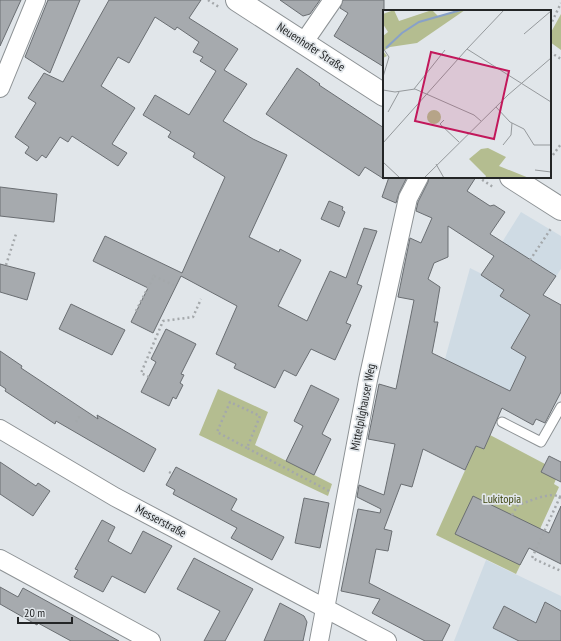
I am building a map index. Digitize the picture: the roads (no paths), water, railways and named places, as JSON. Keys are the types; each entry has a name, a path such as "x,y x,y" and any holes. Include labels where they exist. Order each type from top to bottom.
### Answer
{"main road":[{"name":"Neuenhofer Straße","path":"237,0 383,94"},
{"path":"513,178 557,217"}],"street":[{"path":"0,88 36,0"},
{"path":"304,42 333,0"},
{"name":"Mittelpilghauser Weg","path":"319,641 369,374 408,198 418,178"},
{"name":"Messerstraße","path":"0,429 115,497 387,641"},
{"path":"0,559 151,641"}],"lane":[{"path":"502,422 541,442 561,407"}],"park label":[{"name":"Lukitopia","path":"502,499"}]}
